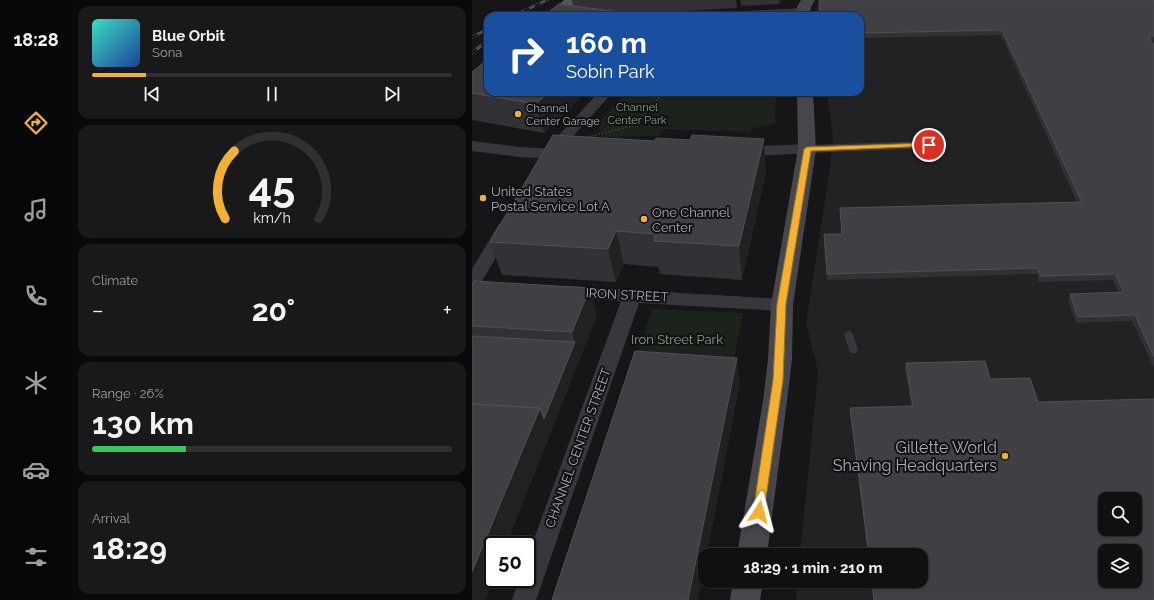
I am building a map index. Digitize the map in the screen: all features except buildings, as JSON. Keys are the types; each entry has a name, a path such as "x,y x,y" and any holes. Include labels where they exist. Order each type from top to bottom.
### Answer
{"main road":[{"path":"558,12 572,0"},
{"path":"753,548 780,359 782,304 807,149 805,96"},
{"path":"745,600 747,588"}],"street":[{"path":"764,12 804,9"},
{"path":"539,169 549,154 602,96"},
{"path":"722,153 929,145"},
{"path":"472,146 520,152 590,155"},
{"path":"477,286 511,216"},
{"name":"IRON STREET","path":"554,291 782,304"},
{"name":"CHANNEL CENTER STREET","path":"524,600 632,296"}],"lane":[{"path":"849,334 853,350"}],"path":[{"path":"583,138 635,124 660,96"}],"shaded area":[{"name":"Gillette World Shaving Headquarters","path":"820,0 1154,0 1154,600 796,600 797,588 928,588 928,548 801,548 818,372 806,323 830,167 833,138 828,96 864,96 864,12 815,12 815,9"}],"green space":[{"name":"Channel Center Park","path":"622,96 776,96 775,124 752,128 750,132 662,129 659,136 602,137 598,124"},
{"name":"Iron Street Park","path":"652,309 743,313 731,372 634,366"}],"railway":[{"path":"522,12 547,0"},
{"path":"472,37 484,31"},
{"path":"472,53 484,43"}],"place":[{"name":"Channel Center Garage","path":"518,114"},
{"name":"United States Postal Service Lot A","path":"483,198"},
{"name":"One Channel Center","path":"644,219"},
{"name":"Gillette World Shaving Headquarters","path":"1005,456"}],"route":[{"path":"759,512 778,380 782,304 807,149 929,145"}]}
